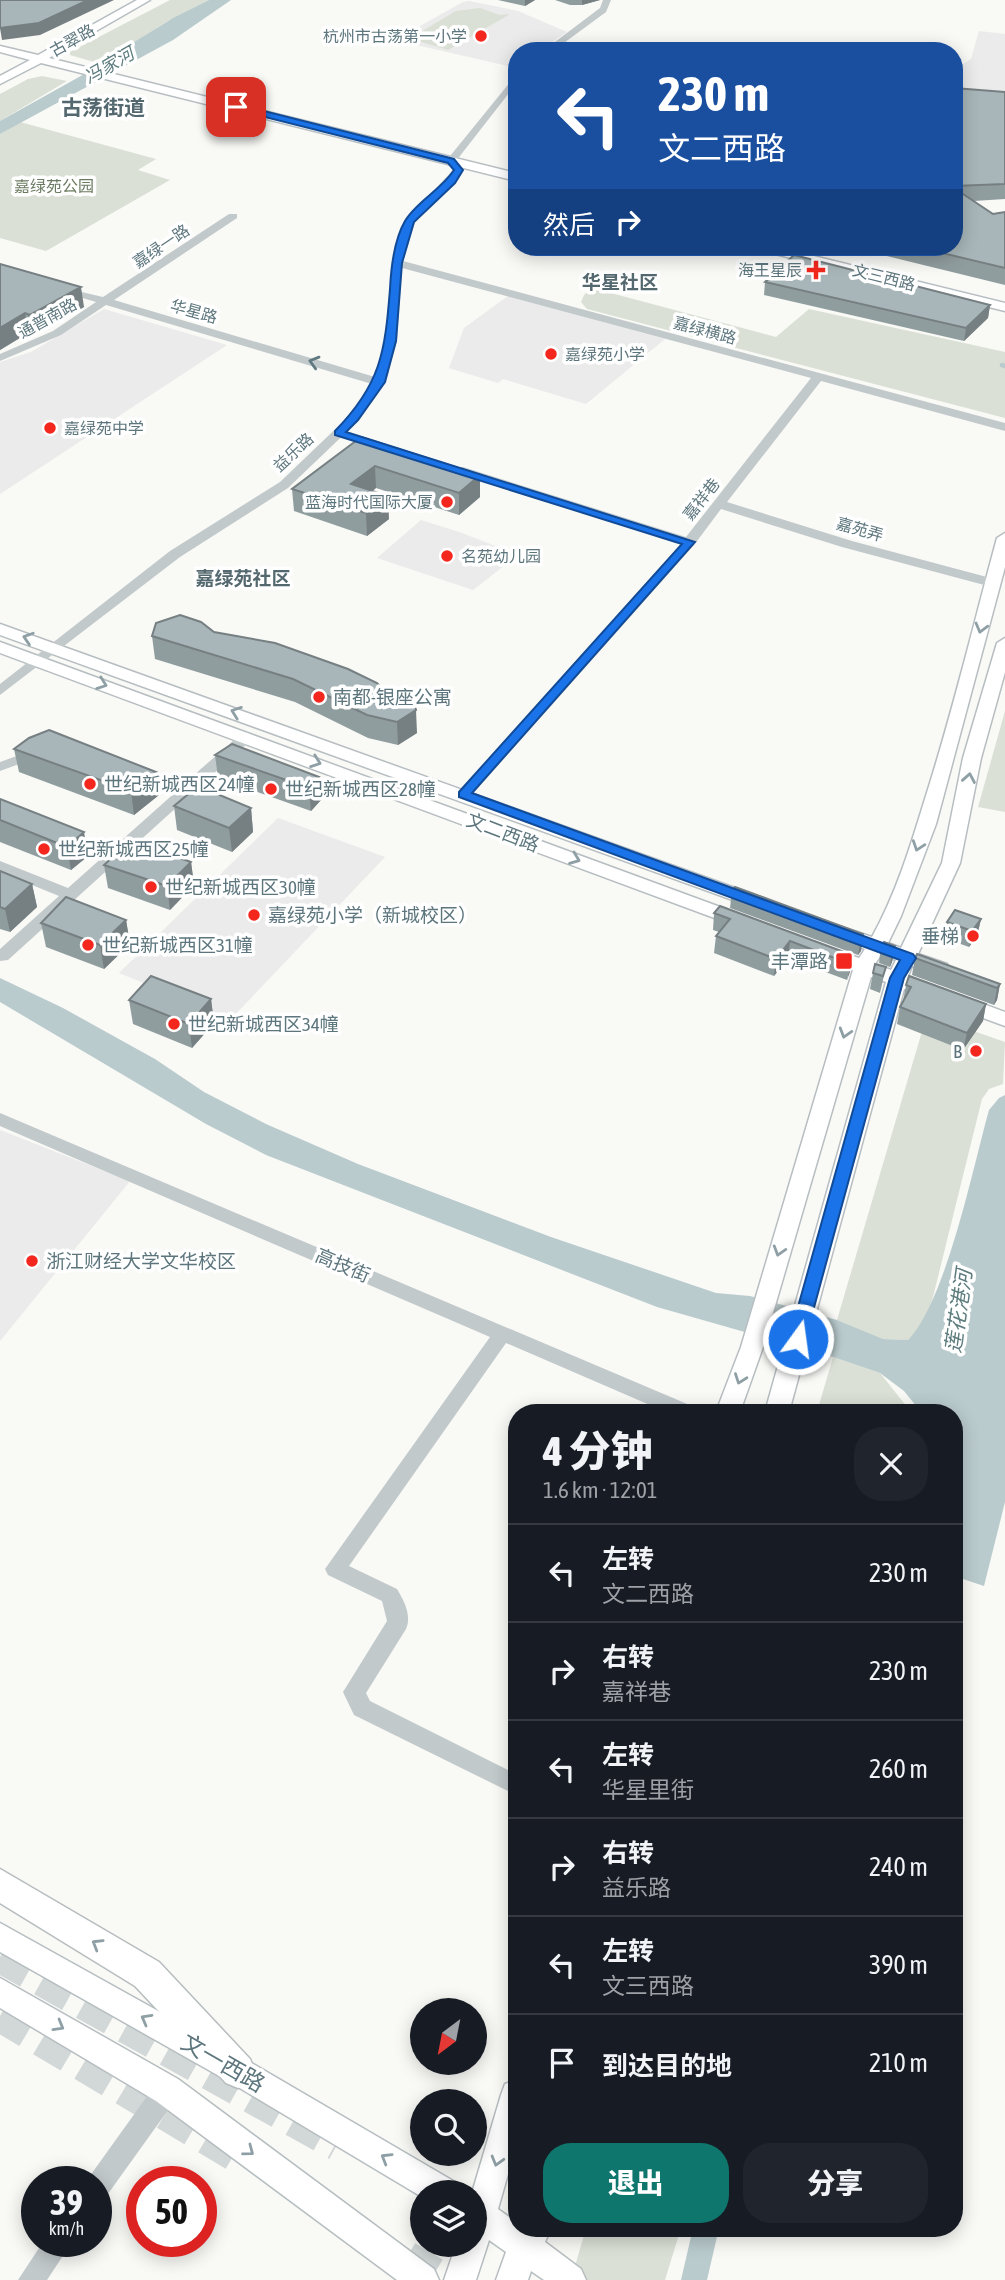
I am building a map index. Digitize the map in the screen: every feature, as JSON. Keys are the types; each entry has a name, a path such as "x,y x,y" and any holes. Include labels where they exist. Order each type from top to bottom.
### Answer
{"highway":[{"path":"0,1885 147,1974 238,2071"}],"main road":[{"name":"古翠路","path":"0,67 22,59 125,0"},
{"name":"古翠路","path":"0,81 22,59 40,58 145,0"},
{"path":"0,49 22,59"},
{"path":"0,57 22,59 74,71 454,165 508,175"},
{"path":"40,58 74,71"},
{"path":"454,165 508,182"},
{"name":"文三西路","path":"799,256 1005,307"},
{"name":"文三西路","path":"835,256 1005,298"},
{"path":"731,1404 752,1347 864,967 891,918 918,847 1005,538"},
{"name":"文二西路","path":"0,629 464,794 776,909"},
{"path":"779,1404 897,978 951,863 972,758 1005,643"},
{"name":"文二西路","path":"0,647 247,736 760,928"},
{"path":"813,923 957,974"},
{"path":"812,948 1005,1019"},
{"name":"文一西路","path":"0,1937 238,2071 422,2180"},
{"path":"0,1992 167,2090 423,2280"},
{"path":"487,2189 508,2121"},
{"path":"487,2224 508,2230"},
{"path":"512,2280 530,2237 570,2280"},
{"path":"460,2280 468,2257"}],"street":[{"path":"559,42 603,10 607,0"},
{"name":"益乐路","path":"0,691 175,554 284,485 345,435 379,382 391,341 397,263 410,221 451,181 454,165 508,89"},
{"name":"嘉绿一路","path":"107,301 233,216"},
{"name":"嘉绿横路","path":"397,263 1005,426"},
{"name":"华星路","path":"42,283 379,382"},
{"name":"通普南路","path":"0,358 57,332 107,301"},
{"name":"嘉祥巷","path":"464,794 689,542 818,377"},
{"path":"446,467 689,542"},
{"name":"嘉苑弄","path":"719,504 847,544 993,583"},
{"path":"2,956 247,736"},
{"path":"0,767 51,747"},
{"path":"115,761 190,789"},
{"path":"0,866 71,895"},
{"name":"高技街","path":"0,1119 666,1404"},
{"path":"502,1334 335,1569 390,1595 397,1611 398,1622 354,1692 362,1708 508,1780"},
{"path":"112,2167 167,2090"},
{"path":"32,2280 48,2257"}],"shaded area":[{"name":"杭州市古荡第一小学","path":"463,2 518,11 567,32 552,42 508,42 508,66 395,40"},
{"path":"979,31 1005,34 1005,102 963,98 963,64 971,59"},
{"name":"嘉绿苑小学","path":"508,296 665,339 586,404 503,379 498,383 449,368 464,328"},
{"name":"嘉绿苑中学","path":"104,309 227,345 0,494 0,362 31,352"},
{"name":"名苑幼儿园","path":"421,520 518,555 473,590 377,558"},
{"name":"嘉绿苑小学（新城校区）","path":"278,818 385,857 231,1019 119,973"},
{"name":"浙江财经大学文华校区","path":"0,1130 130,1181 0,1341"}],"green space":[{"path":"170,0 209,0 166,22 101,64 70,55 70,52"},
{"path":"480,8 500,15 510,14 448,50 418,41 414,36 456,11"},
{"path":"42,76 67,81 0,121 0,94 28,79"},
{"name":"嘉绿苑公园","path":"20,122 156,159 138,170 170,180 46,251 0,238 0,134"},
{"path":"592,288 776,337 809,309 1005,352 1005,418 587,309 581,302"},
{"path":"1005,711 1005,812 978,807"},
{"path":"942,1020 1005,1042 1003,1084 989,1089 982,1099 932,1301 921,1327 908,1340 882,1339 837,1320 923,1028"},
{"path":"833,1357 880,1373 905,1404 819,1404"},
{"path":"583,2237 678,2237 665,2280 571,2280"}],"water":[{"name":"冯家河","path":"209,0 231,0 173,40 0,134 0,121 122,53 131,44 173,18"},
{"path":"0,978 63,1008 155,1059 204,1092 266,1124 358,1164 551,1237 716,1293 750,1296 837,1320 883,1339 908,1340 922,1321 957,1232 989,1110 1005,1095 1005,1502 984,1586 963,1579 963,1404 915,1404 904,1391 880,1373 657,1307 266,1155 206,1124 0,1002"}],"building":[{"path":"0,0 88,0 39,23 0,28"},
{"path":"963,89 1005,92 1005,184 963,186"},
{"path":"963,194 993,214 1005,212 1005,268 955,256 963,256"},
{"path":"793,256 798,256 990,305 966,328 765,282"},
{"path":"0,264 81,287 0,328"},
{"path":"361,437 480,475 459,493 375,466 351,484 388,496 366,513 292,489"},
{"path":"180,615 201,622 214,632 275,643 348,669 377,683 385,691 412,694 416,710 397,722 367,715 293,679 152,636 156,623"},
{"path":"49,730 156,772 131,791 14,749 29,738"},
{"path":"232,744 319,777 309,788 215,755"},
{"path":"198,786 251,808 229,828 174,806"},
{"path":"0,799 84,832 67,847 0,820"},
{"path":"130,841 191,862 167,886 104,865"},
{"path":"0,871 32,884 5,909 0,907"},
{"path":"735,887 863,934 861,938 732,891"},
{"path":"66,897 126,920 100,945 41,923"},
{"path":"720,906 852,955 850,964 790,941 776,959 716,936 730,919 714,913"},
{"path":"955,910 981,919 972,931 947,922"},
{"path":"884,942 895,946 892,950 881,946"},
{"path":"917,954 1000,984 997,988 915,958"},
{"path":"875,964 886,967 883,976 873,973"},
{"path":"151,976 211,999 189,1024 129,1000"},
{"path":"909,976 986,1004 967,1033 900,1007 911,987 906,985"}],"waterway":[{"name":"莲花港河","path":"694,2280 704,2237"}],"tunnel":[{"path":"0,1957 337,2145"},
{"path":"0,2016 234,2155"},
{"path":"407,2257 446,2280"}],"place":[{"name":"杭州市古荡第一小学","path":"481,36"},
{"name":"海王星辰","path":"816,270"},
{"name":"嘉绿苑小学","path":"551,354"},
{"name":"嘉绿苑中学","path":"50,428"},
{"name":"蓝海时代国际大厦","path":"447,502"},
{"name":"名苑幼儿园","path":"447,556"},
{"name":"南都-银座公寓","path":"319,697"},
{"name":"世纪新城西区24幢","path":"90,784"},
{"name":"世纪新城西区28幢","path":"271,789"},
{"name":"世纪新城西区25幢","path":"44,849"},
{"name":"世纪新城西区30幢","path":"151,887"},
{"name":"嘉绿苑小学（新城校区）","path":"254,915"},
{"name":"垂梯","path":"973,936"},
{"name":"世纪新城西区31幢","path":"88,945"},
{"name":"丰潭路","path":"844,961"},
{"name":"世纪新城西区34幢","path":"174,1024"},
{"name":"B","path":"976,1051"},
{"name":"浙江财经大学文华校区","path":"32,1261"}],"district":[{"name":"古荡街道","path":"103,107"},
{"name":"华星社区","path":"620,282"},
{"name":"嘉绿苑社区","path":"243,578"}],"route":[{"path":"236,107 451,161 458,170 451,181 410,221 397,263 391,341 379,382 354,418 339,433 689,542 464,794 908,958 897,978 798,1339"}]}
